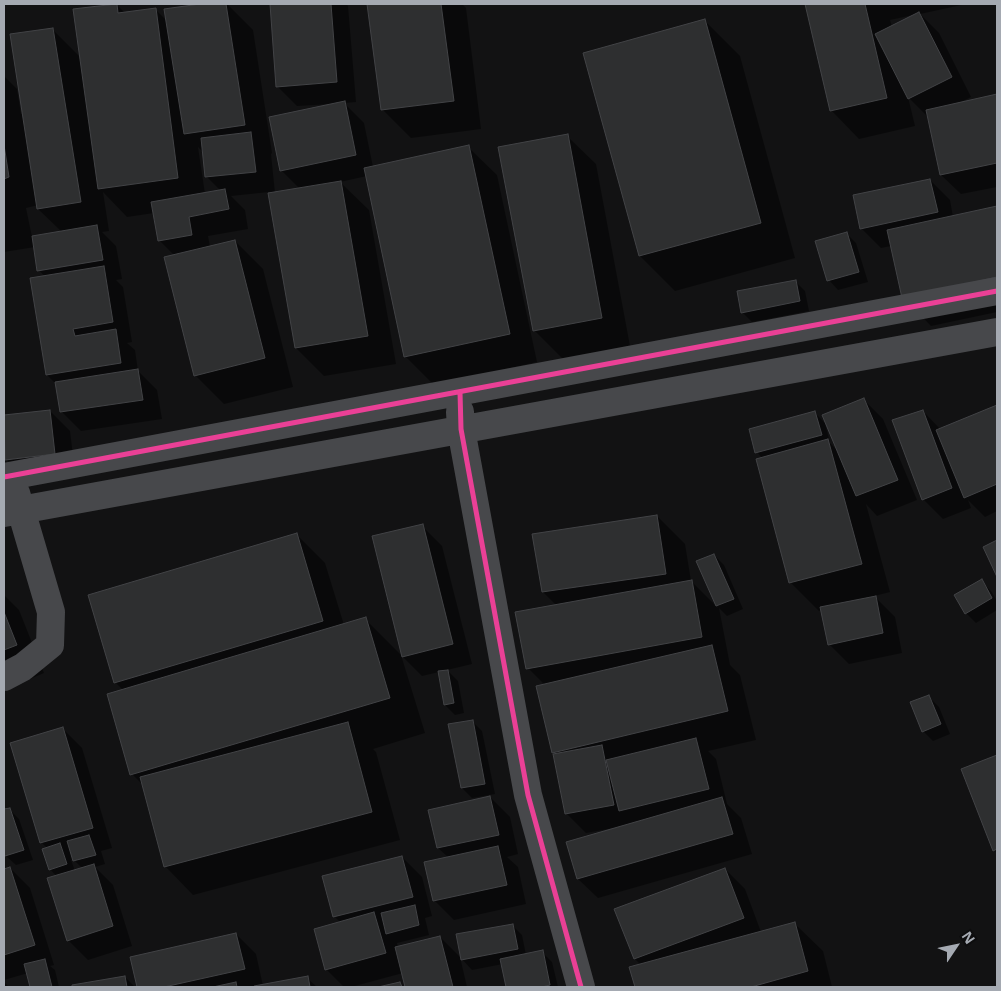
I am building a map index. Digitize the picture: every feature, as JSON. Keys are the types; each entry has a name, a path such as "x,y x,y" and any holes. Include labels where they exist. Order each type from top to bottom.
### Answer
{"street":[{"path":"4,677 23,667 50,645 51,612 12,512 7,476 997,291"},
{"path":"12,512 997,332"},
{"path":"460,392 461,429 528,795 581,987"}],"building":[{"path":"117,4 118,13 156,8 178,178 98,189 73,9"},
{"path":"200,4 226,4 245,125 184,134 164,9"},
{"path":"270,4 331,4 337,82 276,87"},
{"path":"367,4 441,4 454,101 381,110"},
{"path":"805,4 865,4 887,98 830,111"},
{"path":"919,12 952,77 908,99 875,34"},
{"path":"705,19 761,223 639,256 583,53"},
{"path":"53,28 81,202 37,209 10,34"},
{"path":"997,94 997,163 940,175 926,110"},
{"path":"345,101 356,155 280,171 269,117"},
{"path":"251,132 256,172 205,177 201,138"},
{"path":"568,134 602,318 533,331 498,147"},
{"path":"4,145 9,177 4,179"},
{"path":"469,145 510,334 404,357 364,168"},
{"path":"930,179 938,212 860,229 853,195"},
{"path":"341,181 368,336 295,348 268,193"},
{"path":"225,189 229,209 189,217 192,235 158,241 151,202"},
{"path":"997,206 997,277 902,298 887,230"},
{"path":"97,225 103,260 37,271 32,236"},
{"path":"847,232 859,272 827,281 815,241"},
{"path":"235,240 265,358 194,376 164,257"},
{"path":"104,266 113,322 73,329 75,336 116,329 121,363 46,375 30,278"},
{"path":"796,280 800,301 741,313 737,291"},
{"path":"138,369 143,400 60,412 55,382"},
{"path":"864,398 898,480 856,496 822,415"},
{"path":"997,405 997,484 964,498 936,430"},
{"path":"50,410 55,454 5,460 4,415"},
{"path":"923,410 952,488 922,500 892,420"},
{"path":"815,411 822,435 755,453 749,429"},
{"path":"828,439 862,564 789,583 756,459"},
{"path":"657,515 666,574 542,592 532,534"},
{"path":"423,524 453,644 402,657 372,536"},
{"path":"297,533 323,621 114,683 88,595"},
{"path":"997,540 997,577 983,547"},
{"path":"714,554 734,599 716,606 696,561"},
{"path":"982,579 992,598 965,614 954,595"},
{"path":"692,580 702,637 526,669 515,612"},
{"path":"876,596 883,633 828,645 820,607"},
{"path":"4,612 17,645 4,650"},
{"path":"366,617 390,698 130,775 107,694"},
{"path":"712,645 728,711 552,753 536,686"},
{"path":"448,670 454,703 444,705 438,671"},
{"path":"929,695 941,724 922,732 910,702"},
{"path":"473,720 485,784 461,788 448,724"},
{"path":"348,722 372,812 164,867 140,777"},
{"path":"63,727 93,828 40,843 10,743"},
{"path":"696,738 709,789 619,811 606,760"},
{"path":"602,745 614,805 565,814 553,754"},
{"path":"997,755 997,849 993,851 961,769"},
{"path":"490,796 499,835 437,848 428,810"},
{"path":"722,797 733,834 577,879 566,842"},
{"path":"10,808 24,850 5,856 4,809"},
{"path":"89,835 96,855 73,861 67,841"},
{"path":"60,843 67,864 49,870 42,849"},
{"path":"498,846 507,885 433,901 424,862"},
{"path":"402,856 413,897 333,917 322,876"},
{"path":"94,864 113,926 67,941 47,878"},
{"path":"10,867 35,945 4,955 4,869"},
{"path":"725,868 744,918 634,959 614,909"},
{"path":"415,905 419,925 386,934 381,913"},
{"path":"374,912 386,953 325,970 314,929"},
{"path":"795,922 808,971 751,987 635,987 629,967"},
{"path":"513,924 518,949 461,960 456,934"},
{"path":"236,933 245,969 164,987 137,987 130,957"},
{"path":"440,936 453,987 405,987 395,947"},
{"path":"543,950 550,985 542,987 506,987 500,959"},
{"path":"45,959 52,987 30,987 24,964"},
{"path":"125,976 127,987 72,987 72,985"},
{"path":"308,976 310,987 254,987 254,986"},
{"path":"236,982 237,987 213,987"},
{"path":"400,982 402,987 378,987"}],"cycle path":[{"path":"4,477 997,291"},
{"path":"460,392 461,429 528,795 581,987"}]}
